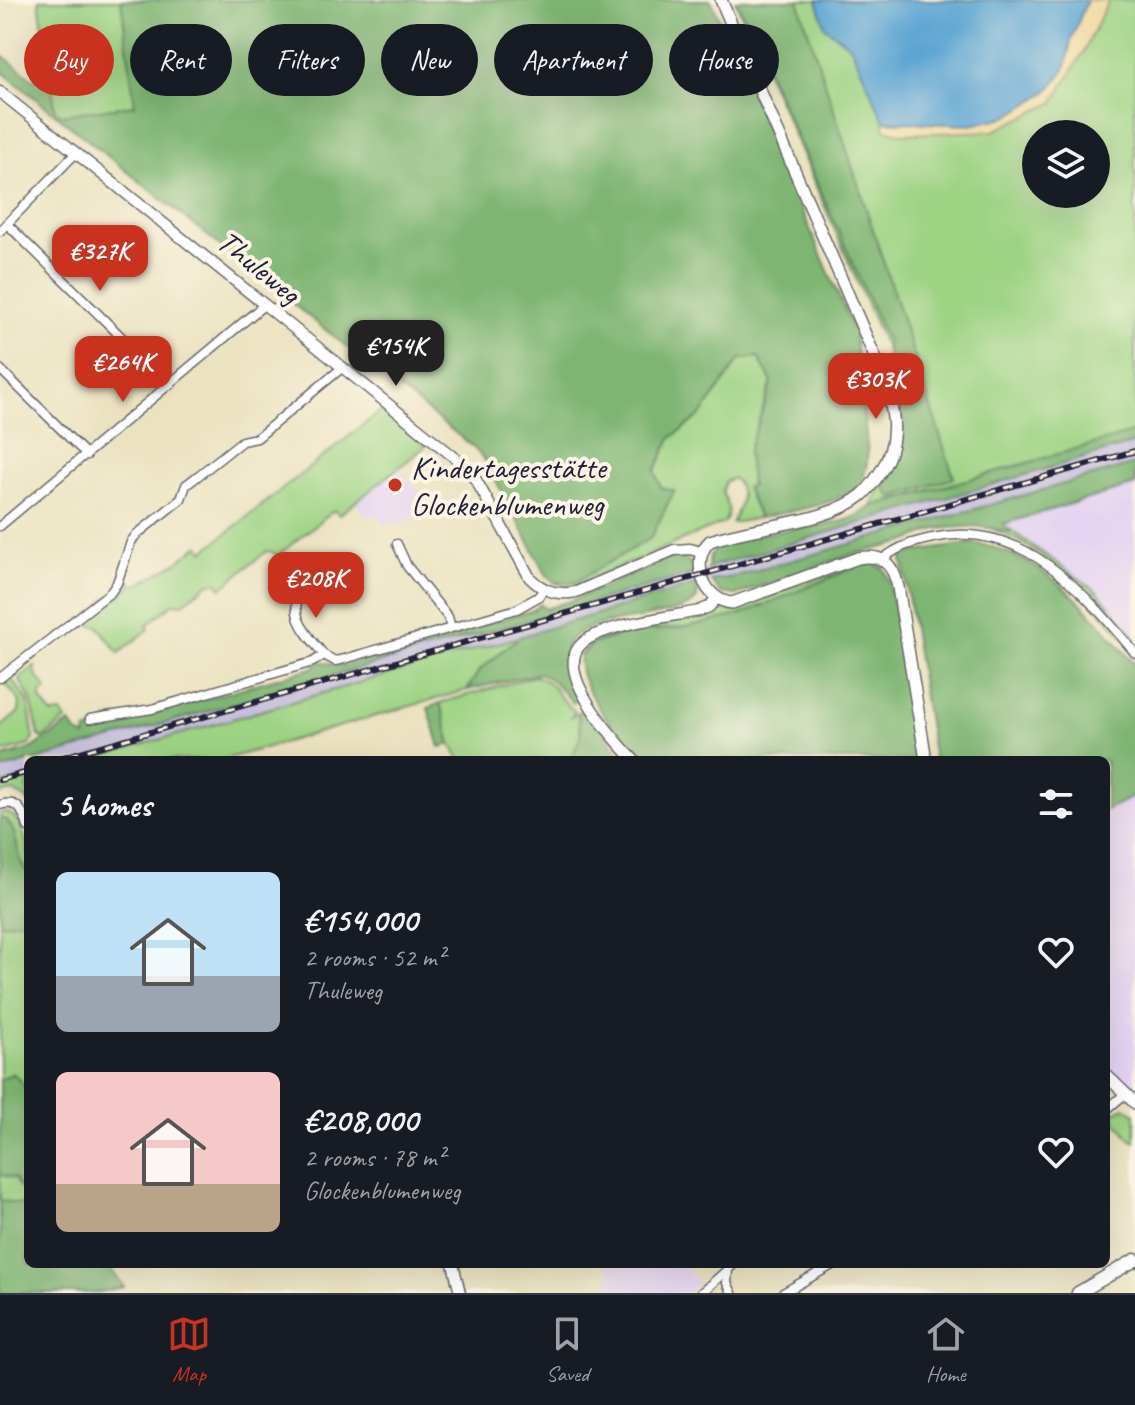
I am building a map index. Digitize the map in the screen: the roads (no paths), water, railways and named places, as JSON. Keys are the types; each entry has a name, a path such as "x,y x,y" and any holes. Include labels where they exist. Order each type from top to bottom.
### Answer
{"main road":[{"path":"721,0 881,371 892,408 894,431 890,453 882,469 865,493 852,502 706,544 701,552 700,565 705,584 716,599 736,602 858,558 873,556 883,559 894,570 898,587 925,756"},
{"path":"1110,1079 1135,1103"},
{"path":"1078,1293 1135,1260"}],"street":[{"name":"Thuleweg","path":"0,92 454,457 470,472 530,578 544,589"},
{"path":"76,153 3,227 170,385"},
{"path":"0,526 265,304"},
{"path":"0,678 111,592 131,542 181,499 186,485 242,441 257,438 343,367"},
{"path":"0,369 87,455"},
{"path":"883,559 901,547 953,535 976,534 1013,544 1063,576 1135,653"},
{"path":"397,544 407,566 448,617 451,628"},
{"path":"300,585 294,603 298,621 324,655 335,661 529,604 544,589 559,594 576,592 674,550 701,552"},
{"path":"631,756 599,716 575,676 572,661 576,650 585,641 608,631 699,611 709,607 716,599"},
{"path":"90,719 152,709 313,662 324,655"},
{"path":"0,805 16,804 24,815"},
{"path":"1110,1107 1125,1094"},
{"path":"456,1268 460,1293"},
{"path":"701,1293 730,1268"},
{"path":"731,1268 727,1283 732,1293"},
{"path":"783,1293 827,1268"}],"water":[{"path":"817,0 1087,0 1071,40 1066,66 1059,78 1046,92 1009,116 971,125 884,121 851,47 825,27"}],"railway":[{"path":"67,756 1135,451"},
{"path":"0,780 24,773"}],"place":[{"name":"Kindertagesstätte Glockenblumenweg","path":"395,485"}]}
